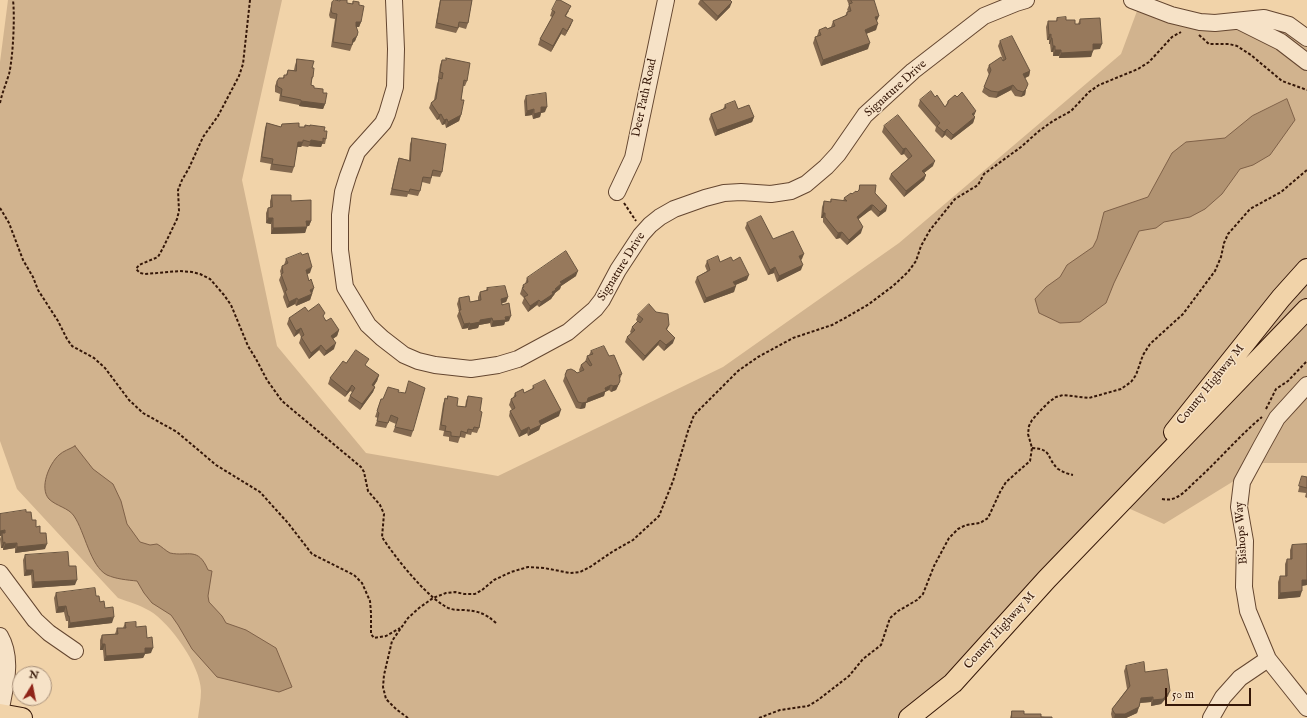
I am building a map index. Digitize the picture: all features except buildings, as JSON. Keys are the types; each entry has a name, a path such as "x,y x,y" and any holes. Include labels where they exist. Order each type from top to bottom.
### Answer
{"main road":[{"name":"County Highway M","path":"1119,504 1196,403 1281,298 1307,269"},
{"name":"County Highway M","path":"909,718 953,683 1047,579 1307,309"},
{"path":"0,714 22,718"}],"street":[{"name":"Signature Drive","path":"394,0 396,49 395,87 383,123 357,152 343,192 340,215 340,250 345,287 368,325 404,355 418,361 452,368 471,369 498,365 524,357 560,337 595,309 643,232 660,217 674,209 724,193 741,192 771,194 791,191 806,184 826,167 838,154 864,115 913,72 984,16 1016,2 1026,0"},
{"name":"Deer Path Road","path":"617,192 633,158 666,0"},
{"path":"1132,0 1171,15 1200,22 1215,23 1264,18 1289,25 1307,38"},
{"path":"1239,21 1280,42 1307,62"},
{"name":"Bishops Way","path":"1307,385 1277,418 1242,482 1239,507 1245,541 1244,587 1248,611 1268,659 1307,708"},
{"path":"0,573 34,620 49,633 76,652"},
{"path":"0,636 6,649 4,658 7,675 0,714"},
{"path":"1211,718 1223,697 1240,678 1268,659"}],"path":[{"path":"0,103 9,74 12,53 14,18 13,0"},
{"path":"250,0 243,64 239,76 218,116 203,137 182,180 178,190 179,211 164,248 158,257 139,265 136,269 140,273 145,274 180,271 196,273 210,279 231,305 248,346 276,394 289,407 361,467 364,472 368,491 380,505 384,514 382,537 406,570 433,598 451,609 482,612 496,623"},
{"path":"408,718 386,699 383,687 392,641 408,618 433,598 446,593 455,592 475,594 494,580 511,572 528,567 544,568 570,573 580,572 633,540 659,516 674,481 694,415 738,371 758,357 793,338 832,325 870,304 908,272 916,261 921,246 930,230 955,199 978,185 984,174 1021,147 1039,131 1071,111 1089,92 1099,85 1138,69 1149,62 1172,37 1182,32"},
{"path":"1195,32 1209,44 1229,44 1237,46 1251,55 1282,82 1307,90"},
{"path":"759,718 780,710 808,706 849,676 860,663 881,645 890,618 898,611 917,600 923,594 934,566 949,538 958,529 966,525 980,523 988,518 1006,482 1030,461 1032,448 1028,434 1032,420 1049,402 1056,397 1063,396 1089,398 1121,389 1131,382 1136,375 1143,355 1150,344 1182,314 1215,271 1228,234 1250,209 1281,192 1307,170"},
{"path":"617,192 643,232"},
{"path":"0,208 9,223 23,260 33,276 38,290 72,346 94,358 105,368 129,400 143,413 176,432 216,465 260,492 288,523 312,554 354,575 362,583 370,601 371,634 374,638 386,636 400,628"},
{"path":"1265,410 1276,389 1288,381 1307,361"},
{"path":"1162,499 1169,500 1184,493 1212,467 1244,432 1262,416"},
{"path":"1032,448 1040,448 1047,451 1059,470 1073,475"}],"shaded area":[{"path":"8,0 282,0 242,180 277,346 366,453 498,476 723,367 899,243 1121,54 1140,3 1171,15 1264,18 1307,38 1307,463 1263,463 1164,524 1119,504 909,718 198,718 201,694 200,681 196,670 183,646 166,625 150,611 118,598 17,489 0,441 0,62"},
{"path":"1287,99 1295,120 1270,155 1253,165 1240,169 1222,194 1205,209 1190,217 1164,222 1156,228 1139,231 1106,303 1080,322 1060,323 1039,313 1035,299 1046,287 1060,277 1067,265 1093,247 1097,239 1104,212 1148,197 1172,153 1186,142 1225,138 1252,116"},
{"path":"75,446 93,469 113,484 121,501 127,524 140,542 150,545 157,544 170,553 196,555 204,563 208,570 212,571 208,596 209,602 222,616 226,623 246,630 276,648 292,687 279,692 217,677 192,649 171,615 152,603 137,581 114,577 101,571 92,557 78,523 72,513 49,499 46,494 46,476 55,459 62,452"}]}
